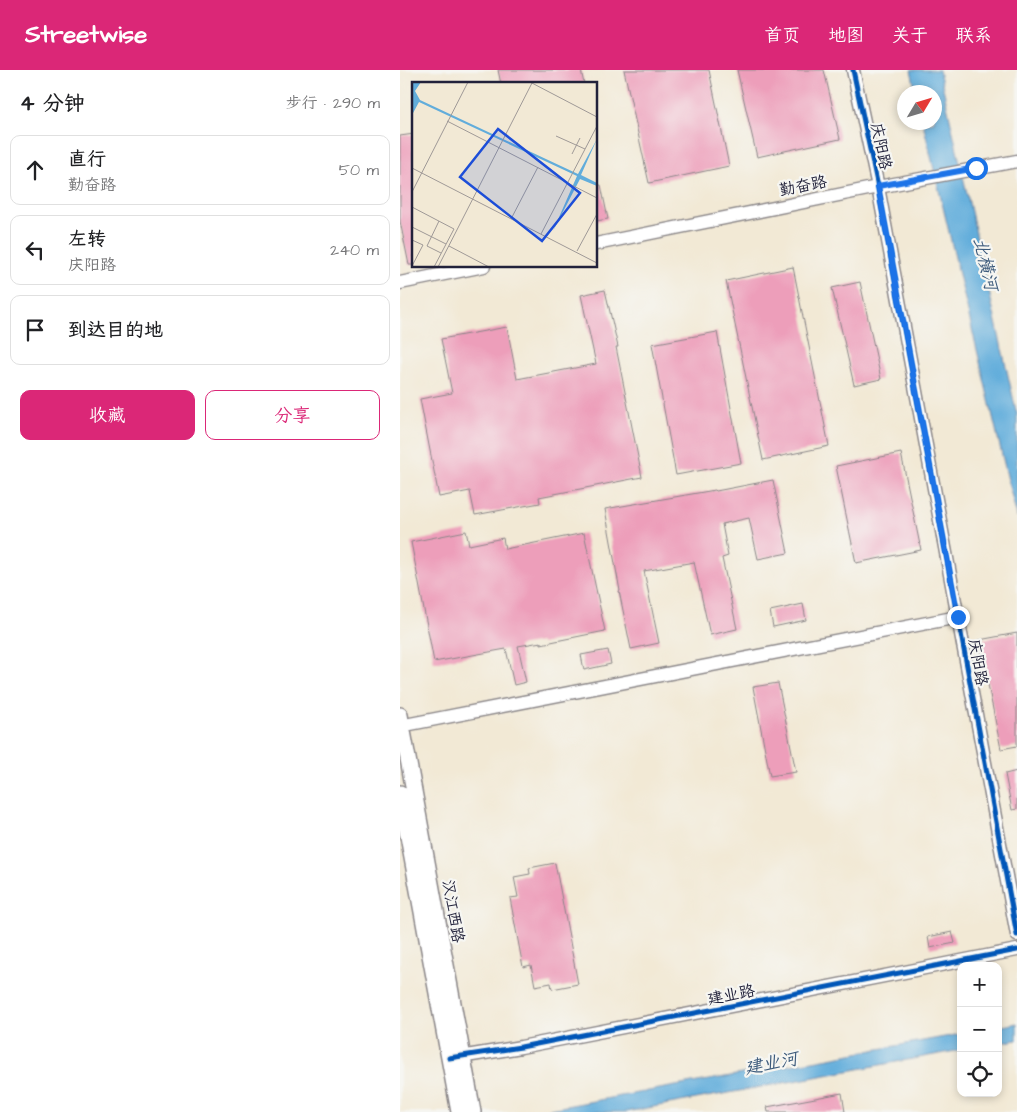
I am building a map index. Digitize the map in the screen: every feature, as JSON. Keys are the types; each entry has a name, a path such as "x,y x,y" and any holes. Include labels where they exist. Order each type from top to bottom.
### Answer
{"main road":[{"name":"汉江西路","path":"401,722 456,1057 459,1112"},
{"name":"汉江西路","path":"400,793 456,1057 473,1112"}],"street":[{"name":"庆阳路","path":"853,70 878,186 1017,935"},
{"name":"勤奋路","path":"598,244 878,186 1017,161"},
{"path":"400,283 474,268"},
{"path":"401,722 958,617"},
{"name":"建业路","path":"456,1057 521,1048 1017,950"}],"water":[{"path":"911,70 939,70 1017,415 1017,518 925,130 942,130 942,85 914,85"},
{"path":"1017,1023 1017,1040 1002,1042 1002,1026"},
{"path":"957,1035 957,1051 626,1112 544,1112 544,1110"}],"building":[{"path":"498,70 581,70 584,82 501,82"},
{"path":"624,70 709,70 729,166 649,183"},
{"path":"737,70 824,70 840,139 757,157"},
{"path":"412,134 412,265 409,265 400,221 400,136"},
{"path":"601,185 608,219 598,221 598,186"},
{"path":"793,267 829,446 763,460 726,281"},
{"path":"860,282 881,379 854,385 832,288"},
{"path":"605,290 618,347 616,347 642,477 539,497 540,503 475,515 470,491 439,497 420,399 452,393 441,339 507,327 517,379 596,364 581,295"},
{"path":"717,332 741,463 676,475 652,344"},
{"path":"901,453 921,550 856,563 836,466"},
{"path":"773,480 788,553 758,559 749,518 722,524 728,556 722,558 737,629 710,635 694,562 644,571 659,643 631,649 605,509"},
{"path":"466,531 469,545 503,538 505,549 584,533 605,631 541,644 541,642 518,646 526,682 514,685 506,649 434,662 411,542"},
{"path":"803,604 806,620 773,627 770,611"},
{"path":"1017,633 1017,746 1001,749 979,640"},
{"path":"608,650 611,664 584,670 581,655"},
{"path":"778,683 796,772 770,776 753,687"},
{"path":"1017,771 1017,809 1012,810 1005,774"},
{"path":"555,863 578,984 552,989 551,983 535,986 531,965 523,967 510,898 518,897 514,877 530,874 529,868"},
{"path":"952,932 955,943 930,948 928,937"},
{"path":"842,1093 845,1112 768,1112 767,1107"}],"cycle path":[{"path":"853,70 878,187 1017,935"},
{"path":"449,1058 521,1047 1017,950"}],"route":[{"path":"958,617 878,186 976,168"}],"water label":[{"name":"北横河","path":"986,264"},
{"name":"建业河","path":"771,1063"}]}
